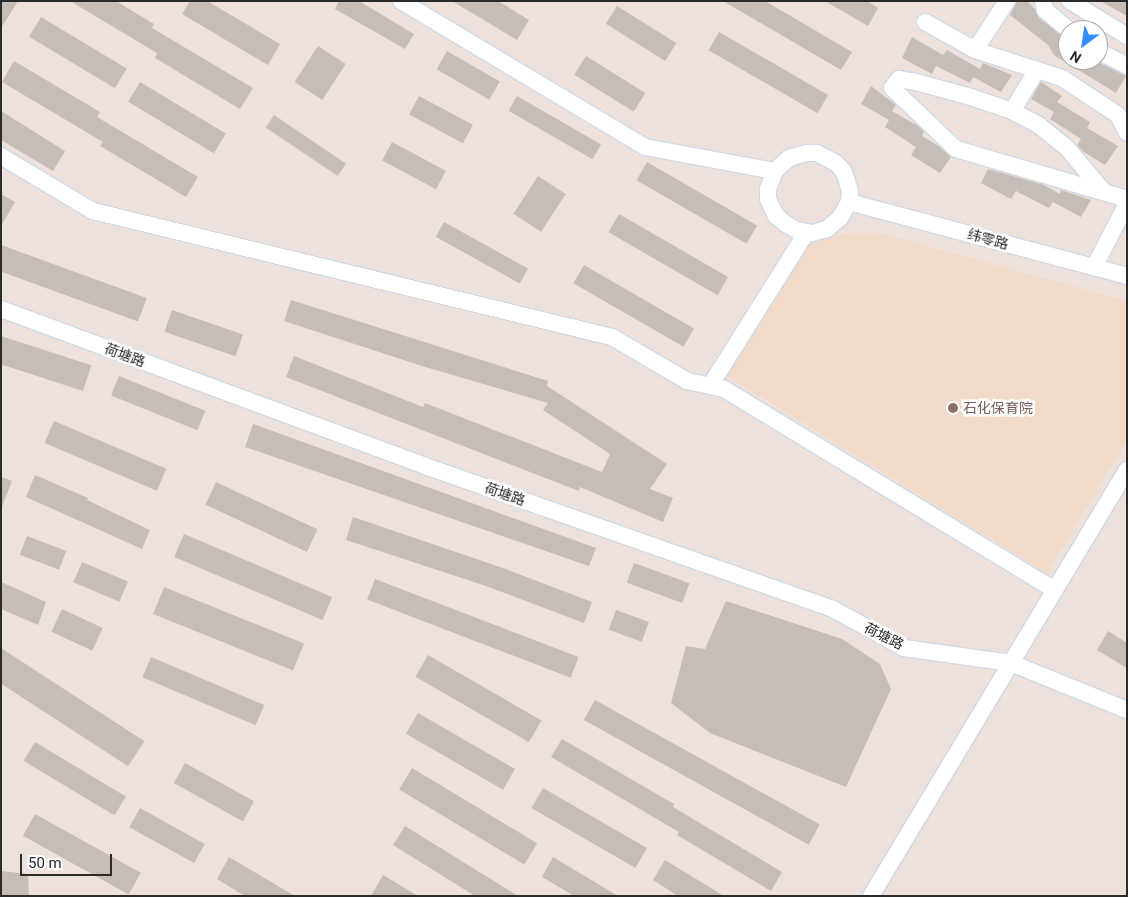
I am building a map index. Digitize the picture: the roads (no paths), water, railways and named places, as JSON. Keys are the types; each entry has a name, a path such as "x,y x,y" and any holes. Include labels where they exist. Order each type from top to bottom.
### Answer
{"street":[{"path":"401,1 645,147 775,171"},
{"path":"974,50 1007,1"},
{"path":"1042,1 1045,10 1058,21"},
{"path":"1070,1 1127,36"},
{"path":"925,22 974,50 1062,78 1122,110 1127,133"},
{"path":"1108,56 1127,66"},
{"path":"1012,111 1037,70"},
{"path":"1104,192 1067,148 1039,125 1012,111 971,97 899,79 892,88 956,149 1127,199"},
{"path":"812,153 826,156 844,172 850,191 846,210 827,229 806,233 786,224 776,216 768,199 768,189 775,171 783,163 797,155 812,153"},
{"path":"1,156 93,212 612,338 687,381 724,389 1054,590"},
{"name":"纬零路","path":"849,202 1127,276"},
{"path":"1094,267 1127,204"},
{"path":"710,386 806,233"},
{"name":"荷塘路","path":"1,309 425,466 833,609 904,648 1011,663 1127,710"},
{"path":"871,896 1127,470"}],"place":[{"name":"石化保育院","path":"953,408"}]}
